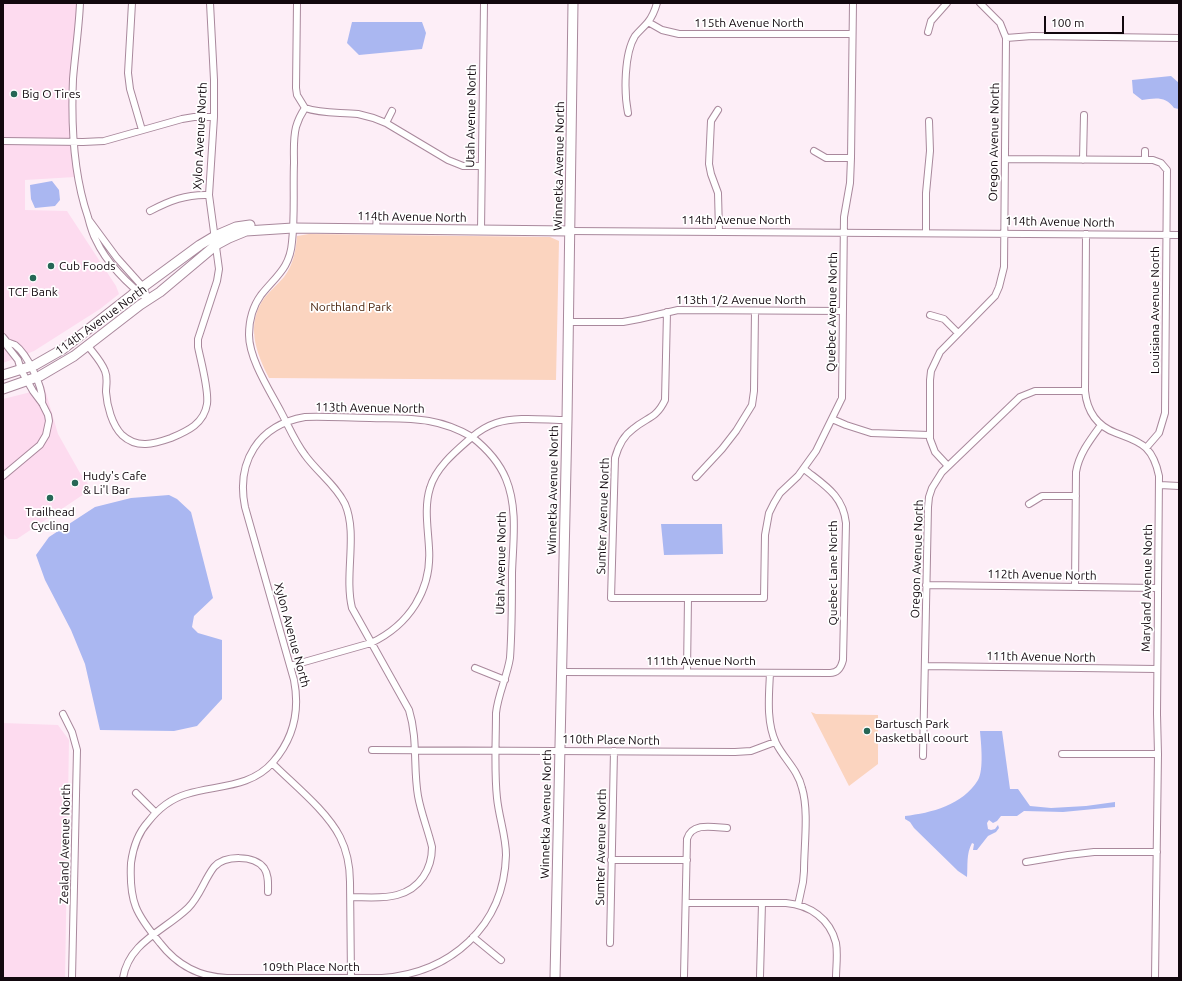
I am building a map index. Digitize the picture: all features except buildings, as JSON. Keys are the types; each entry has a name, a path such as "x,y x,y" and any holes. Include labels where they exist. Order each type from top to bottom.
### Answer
{"street":[{"path":"80,3 73,78 74,142 78,179 83,203 88,218 148,299"},
{"path":"132,3 128,73 130,89 142,130"},
{"name":"Xylon Avenue North","path":"88,346 101,362 105,371 107,397 113,420 122,435 132,441 150,445 183,433 196,425 204,413 207,404 206,388 198,347 198,339 218,275 215,236 208,195 214,117 214,80 210,3"},
{"path":"297,3 296,88 297,95 304,108 320,112 368,116 386,123 448,160 463,166 481,166"},
{"name":"Utah Avenue North","path":"481,230 484,3"},
{"name":"Winnetka Avenue North","path":"555,978 569,322 573,3"},
{"path":"628,113 626,102 628,54 636,35 648,22 657,3"},
{"name":"Quebec Avenue North","path":"688,598 764,598 765,535 769,513 780,493 804,469 816,451 840,402 842,392 845,206 850,182 851,158 853,3"},
{"path":"928,32 931,21 947,3"},
{"name":"Oregon Avenue North","path":"923,756 929,497 936,480 948,466 935,452 929,435 931,371 940,352 995,296 1004,267 1006,38 1000,23 980,3"},
{"name":"115th Avenue North","path":"648,22 662,30 679,34 852,34"},
{"path":"1006,38 1032,36 1179,38"},
{"path":"304,108 294,137 293,228 292,244 288,263 258,300 252,314 249,334 250,346 255,360 297,443 305,455 333,486 346,508 350,524 349,596 352,608 357,620 409,710 414,725 415,767 418,796 432,847 432,855 428,869 421,881 405,893 386,897 351,897"},
{"path":"718,110 711,121 710,164 711,174 718,193 719,231"},
{"path":"386,123 392,111"},
{"path":"1083,160 1084,115"},
{"path":"3,141 104,141 182,119 214,117"},
{"path":"926,233 926,193 930,152 929,121"},
{"path":"814,151 826,158 851,158"},
{"path":"1005,159 1145,160 1145,151"},
{"name":"Louisiana Avenue North","path":"1145,160 1158,161 1165,166 1167,175 1165,413 1159,433 1146,448"},
{"path":"150,211 175,199 189,196 208,195"},
{"path":"376,229 377,215"},
{"name":"114th Avenue North","path":"3,375 31,366 64,349 200,245 215,236 228,230 248,225 280,225 293,228"},
{"name":"114th Avenue North","path":"3,388 32,379 57,366 88,346 148,299 160,292 216,245 228,238 246,231 293,228 1179,235"},
{"name":"Maryland Avenue North","path":"1086,234 1086,403 1090,411 1101,425 1138,442 1146,448 1157,466 1160,486 1155,978"},
{"name":"113th 1/2 Avenue North","path":"569,322 623,322 639,320 667,312 690,310 843,311"},
{"path":"696,476 722,449 736,431 752,405 754,391 755,311"},
{"name":"Sumter Avenue North","path":"667,312 665,400 656,414 628,433 618,448 615,458 611,598 688,598"},
{"path":"930,315 944,319 958,333"},
{"path":"3,476 35,449 46,435 49,421 48,415 42,403 33,392 31,366 15,345 5,340"},
{"path":"5,340 7,346 18,360 21,370 32,379"},
{"path":"948,466 1020,397 1035,391 1085,391"},
{"name":"113th Avenue North","path":"286,422 313,417 423,419 459,429 472,437"},
{"path":"832,419 871,433 929,435"},
{"path":"290,666 371,643 402,622 418,601 424,588 430,562 427,499 430,487 435,475 445,462 472,437 495,423 509,420 567,420"},
{"name":"Xylon Avenue North","path":"153,935 145,926 136,910 132,894 132,857 136,843 144,827 155,812 185,794 240,783 252,778 272,763 284,749 291,736 295,722 297,694 245,507 243,495 244,471 254,447 268,432 286,422"},
{"path":"1075,587 1076,472 1079,459 1085,447 1101,425"},
{"name":"Utah Avenue North","path":"472,437 496,461 506,479 514,519 511,646 508,668 498,701 496,750 497,799 505,839 506,856 500,890 494,906 485,922 473,937"},
{"name":"Quebec Lane North","path":"804,469 838,499 845,514 844,660 840,669"},
{"path":"1160,486 1179,486"},
{"path":"1029,504 1042,496 1076,496"},
{"name":"112th Avenue North","path":"926,585 1158,588"},
{"path":"687,672 688,598"},
{"name":"111th Avenue North","path":"925,666 1157,669"},
{"path":"475,668 505,680"},
{"name":"111th Avenue North","path":"562,672 830,673 837,672 840,669"},
{"path":"770,673 769,712 775,742 798,776 805,798 804,871 798,904"},
{"name":"Zealand Avenue North","path":"64,714 72,732 77,750 72,978"},
{"name":"110th Place North","path":"372,750 735,752 751,751 775,742"},
{"name":"Sumter Avenue North","path":"610,943 614,751"},
{"path":"1062,754 1158,754"},
{"path":"272,763 331,823 340,837 346,852 350,867 351,978"},
{"path":"136,792 155,812"},
{"path":"684,976 687,839 691,830 696,828 727,828"},
{"path":"1026,862 1094,852 1157,852"},
{"path":"123,978 128,961 133,953 153,935 188,908 199,894 215,867 225,861 247,859 259,863 268,876 268,892"},
{"path":"611,860 687,860"},
{"path":"686,903 798,904 818,914 830,927 836,945 836,978"},
{"path":"760,976 762,903"},
{"name":"109th Place North","path":"153,935 173,957 193,971 204,975 227,978 394,977 417,972 433,966 462,948 473,937"},
{"path":"473,937 501,960"}],"shaded area":[{"path":"3,3 77,3 70,80 71,151 75,177 25,180 25,210 67,211 116,286 119,294 100,309 34,351 3,363"},
{"path":"44,386 58,434 80,473 88,484 87,492 17,539 8,539 3,533 3,399 27,393"},
{"path":"3,723 58,725 69,740 65,978 3,978"}],"green space":[{"name":"Northland Park","path":"309,234 550,237 559,241 556,380 269,378 257,348 254,328 255,317 265,297 284,277 290,268 295,252 297,236"},
{"path":"811,712 816,714 878,715 878,764 849,786"}],"water":[{"path":"352,22 422,22 426,33 422,49 359,55 347,43"},
{"path":"1171,76 1179,83 1179,109 1174,108 1167,101 1156,98 1142,100 1133,93 1132,80"},
{"path":"52,181 59,190 60,200 55,206 35,208 31,199 30,185"},
{"path":"169,495 177,499 191,512 213,598 194,616 192,627 198,633 222,640 222,699 197,726 174,731 100,730 85,664 71,630 45,580 36,555 49,537 95,507 131,498"},
{"path":"661,524 722,524 723,554 664,555"},
{"path":"980,731 1002,731 1010,789 1018,789 1030,806 1051,808 1086,806 1115,802 1115,807 1063,812 1024,811 1017,816 1001,816 993,823 989,820 987,823 988,829 995,829 998,825 999,828 996,832 988,836 977,850 973,850 974,844 972,843 968,855 967,877 958,871 914,828 910,822 905,819 905,816 925,813 946,806 955,802 972,789 980,776 981,770 982,756"}],"place":[{"name":"Big O Tires","path":"14,94"},
{"name":"Cub Foods","path":"51,266"},
{"name":"TCF Bank","path":"33,278"},
{"name":"Hudy's Cafe & Li'l Bar","path":"75,483"},
{"name":"Trailhead Cycling","path":"50,498"},
{"name":"Bartusch Park basketball coourt","path":"867,731"}]}
